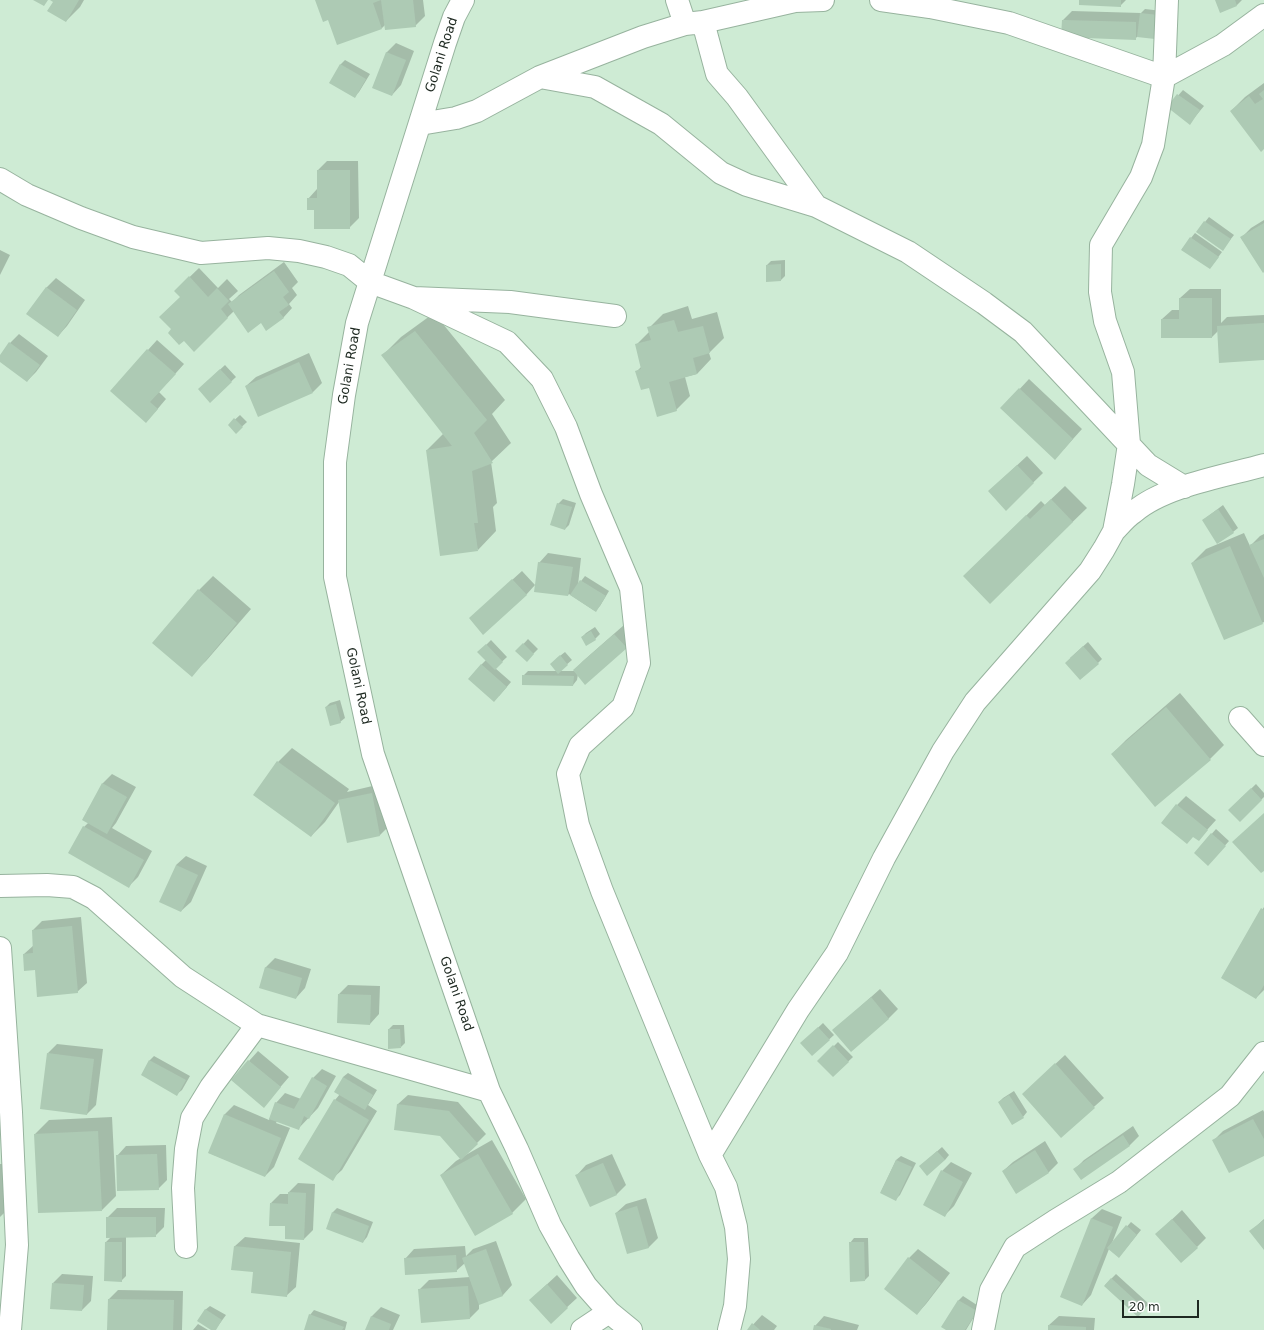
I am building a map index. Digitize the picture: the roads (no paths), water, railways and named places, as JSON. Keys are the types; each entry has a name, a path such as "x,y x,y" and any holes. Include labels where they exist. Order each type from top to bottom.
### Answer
{"street":[{"path":"677,0 694,23 717,74 737,98 816,206"},
{"path":"420,124 456,118 477,111 540,77 643,37 694,23 795,1 823,0"},
{"path":"880,0 930,7 1009,23 1164,77 1223,45 1264,15"},
{"path":"710,1155 798,1010 837,953 884,858 943,751 975,702 1090,571 1104,550 1114,531 1129,444 1123,372 1105,321 1100,292 1101,246 1141,177 1153,144 1164,77 1167,0"},
{"name":"Golani Road","path":"455,6 420,124 357,323 334,462 335,577 373,754 489,1091 550,1225 586,1286 609,1312 631,1330"},
{"path":"540,77 595,87 661,124 720,173 747,185 816,206 908,252 984,303 1023,332 1148,465 1184,486"},
{"path":"0,179 27,195 81,218 133,237 201,253 268,248 299,251 326,257 349,265 370,282 414,298 507,342 542,379 566,427 591,494 631,588 639,663 623,707 580,746 568,774 578,825 602,891 710,1155 726,1187 736,1227 739,1258 735,1306 729,1330"},
{"path":"414,298 510,302 615,316"},
{"path":"1114,531 1134,511 1155,498 1184,486 1264,465"},
{"path":"1240,718 1264,745"},
{"path":"0,886 47,885 73,887 94,898 184,977 257,1025 489,1091"},
{"path":"0,948 11,1112 17,1245 10,1330"},
{"path":"186,1247 183,1188 186,1149 192,1118 212,1087 257,1025"},
{"path":"983,1330 991,1290 1015,1247 1118,1182 1230,1096 1264,1053"},
{"path":"582,1330 609,1312"}]}
